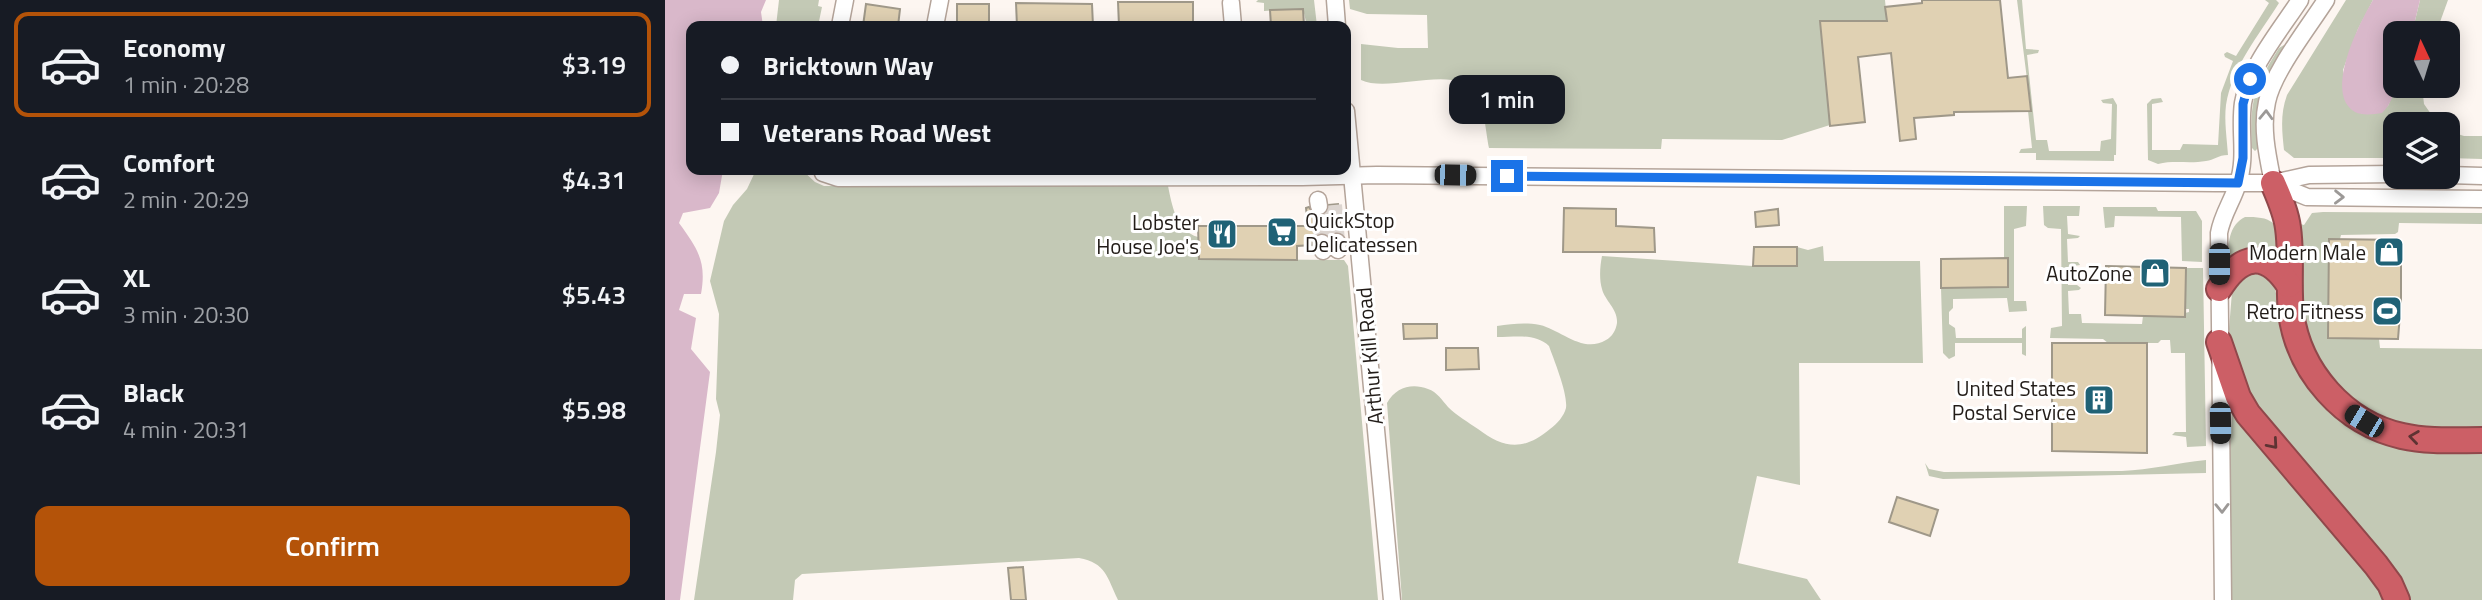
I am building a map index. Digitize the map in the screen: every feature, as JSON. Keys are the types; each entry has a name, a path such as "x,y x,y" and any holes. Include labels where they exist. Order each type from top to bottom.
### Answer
{"highway":[{"path":"2273,183 2288,227 2292,317 2304,357 2319,382 2340,405 2379,429 2405,437 2482,440"},
{"path":"2219,289 2234,268 2251,260 2264,261 2271,265 2289,285"},
{"path":"2219,342 2238,397 2248,414 2376,565 2390,584 2397,600"}],"street":[{"path":"841,21 845,0"},
{"path":"936,21 940,0"},
{"path":"1335,0 1337,21"},
{"path":"2223,600 2220,226 2238,183 2243,158 2242,116 2246,90 2250,79 2302,0 2323,5 2277,76 2268,95 2265,124 2273,183"},
{"path":"1230,1 1232,21"},
{"name":"Arthur Kill Road","path":"1351,165 1392,600"},
{"path":"829,175 838,178 1352,176 2273,183 2309,175 2383,174"},
{"path":"2460,175 2482,176"},
{"path":"2273,183 2307,197 2482,199"}],"green space":[{"path":"779,0 819,0 818,6 822,7 819,21 777,21"},
{"path":"1314,0 1316,21 1306,21 1303,9 1264,11 1264,3 1256,2"},
{"path":"1349,0 1885,0 1887,21 1820,21 1830,125 1782,140 1662,139 1661,149 1489,148 1479,99 1467,85 1455,80 1439,79 1389,84 1361,80 1361,44 1428,48 1427,15 1367,14 1350,9"},
{"path":"2017,0 2022,0 2026,49 2039,50 2038,53 2027,55 2036,140 2047,140 2049,151 2100,151 2101,141 2111,139 2112,104 2103,103 2101,100 2113,98 2117,105 2114,161 2036,160 2036,153 2019,153 2021,149 2032,148 2028,111 2031,111"},
{"path":"2265,0 2276,0 2279,3 2247,52 2229,91 2225,117 2228,155 2200,162 2158,164 2148,160 2147,104 2152,99 2161,98 2163,102 2152,104 2152,150 2180,150 2183,144 2218,145 2221,93 2233,61 2224,54 2227,52 2236,56 2269,3"},
{"path":"2346,0 2373,0 2358,29 2343,70 2350,107 2363,114 2388,106 2391,98 2423,98 2430,112 2383,112 2383,158 2294,158 2284,150 2282,116 2287,95"},
{"path":"2420,0 2448,0 2440,21 2415,21"},
{"path":"2284,45 2286,46 2262,94 2258,117 2258,148 2255,151 2252,148 2252,131 2255,95 2270,62"},
{"path":"2460,135 2482,136 2482,159 2460,158"},
{"path":"754,175 807,175 824,186 1168,186 1173,209 1180,223 1198,237 1199,259 1344,260 1348,266 1378,600 1118,600 1105,572 1095,563 1079,558 802,574 795,580 793,600 694,600 720,415 716,399 719,314 710,281 724,221"},
{"path":"2004,206 2027,206 2026,226 2014,229 2014,301 2026,301 2027,311 2009,312 2007,298 1953,299 1949,324 1955,328 1956,338 2022,338 2022,329 2026,326 2026,356 2022,354 2022,343 1955,343 1955,356 1949,359 1943,353 1941,288 2004,258"},
{"path":"2043,206 2080,206 2079,216 2067,216 2068,234 2080,236 2067,239 2068,262 2078,262 2080,265 2068,267 2068,285 2081,288 2068,291 2069,314 2081,314 2082,323 2142,324 2143,316 2185,317 2185,313 2189,312 2189,309 2186,309 2186,268 2203,268 2206,446 2187,447 2186,437 2172,435 2175,432 2186,432 2185,353 2171,353 2170,340 2161,340 2158,343 2108,343 2103,339 2050,338 2051,328 2062,326 2061,229 2044,225"},
{"path":"2103,207 2156,207 2158,211 2196,211 2202,221 2202,262 2182,261 2181,217 2115,216 2114,227 2105,228"},
{"path":"2312,213 2482,213 2482,224 2399,223 2398,232 2395,234 2341,235 2340,239 2329,239 2328,337 2379,339 2380,348 2482,349 2482,431 2404,428 2376,418 2348,399 2324,375 2300,315 2297,223 2304,225"},
{"path":"2245,217 2257,217 2272,222 2277,232 2278,259 2227,263 2232,231"},
{"path":"1823,246 1824,261 1920,261 1923,363 1799,363 1800,485 1757,476 1738,563 1807,579 1821,600 1402,600 1387,403 1395,393 1416,386 1428,389 1487,436 1505,444 1523,444 1541,436 1560,420 1566,408 1563,386 1549,346 1531,337 1497,337 1497,326 1524,323 1540,325 1572,340 1589,344 1608,339 1616,328 1617,318 1601,285 1602,256 1753,266 1797,265 1797,247 1808,250"},
{"path":"2253,273 2268,278 2274,285 2287,339 2333,411 2482,448 2482,600 2408,600 2252,404 2232,351 2229,329 2232,292 2239,278"},
{"path":"2232,415 2235,415 2374,575 2389,600 2232,600"},
{"path":"2206,460 2206,473 1943,479 1929,476 1925,463 1929,469 1944,472 2122,471"}],"shaded area":[{"path":"665,0 766,0 761,12 762,21 686,21 686,175 722,175 719,193 710,208 683,213 679,223 699,256 703,282 701,294 684,294 679,310 696,318 691,349 710,372 680,600 665,600"},
{"path":"2373,0 2420,0 2415,21 2383,21 2383,98 2392,98 2382,113 2355,112 2346,103 2342,90 2347,57"}],"building":[{"path":"1922,0 2000,0 2008,78 2027,76 2031,111 1954,112 1954,115 1914,118 1916,139 1900,141 1891,53 1858,57 1865,122 1830,126 1820,21 1887,21 1885,7 1922,3"},
{"path":"1118,2 1193,2 1193,21 1119,21"},
{"path":"1016,3 1092,4 1093,21 1017,21"},
{"path":"866,4 900,9 899,21 864,21"},
{"path":"957,4 989,4 989,21 957,21"},
{"path":"1303,9 1304,21 1271,21 1270,10"},
{"path":"1338,204 1341,232 1329,236 1320,233 1313,238 1312,245 1297,246 1297,260 1199,259 1198,226 1308,226 1306,208 1309,207 1315,216 1320,216 1326,214 1329,205"},
{"path":"1564,208 1616,209 1616,226 1654,228 1655,252 1563,252"},
{"path":"1778,209 1779,225 1756,227 1755,212"},
{"path":"2329,239 2401,240 2398,339 2328,338"},
{"path":"1754,247 1797,247 1797,266 1753,266"},
{"path":"2008,258 2008,287 1941,288 1941,259"},
{"path":"2106,266 2186,268 2185,317 2105,315"},
{"path":"1403,324 1437,324 1437,338 1404,339"},
{"name":"United States Postal Service","path":"2052,343 2147,343 2147,453 2052,451"},
{"path":"1446,348 1478,348 1479,369 1446,370"},
{"path":"1897,497 1938,510 1930,536 1889,522"},
{"path":"1023,567 1026,600 1011,600 1008,568"}],"tunnel":[{"path":"1334,205 1337,242"},
{"path":"1319,206 1322,243"}],"place":[{"name":"QuickStop Delicatessen","path":"1282,232"},
{"name":"Lobster House Joe's","path":"1222,234"},
{"name":"Modern Male","path":"2389,252"},
{"name":"AutoZone","path":"2155,273"},
{"name":"Retro Fitness","path":"2387,311"},
{"name":"United States Postal Service","path":"2099,400"}],"route":[{"path":"1507,176 2238,183 2243,158 2243,104 2250,79"}]}
